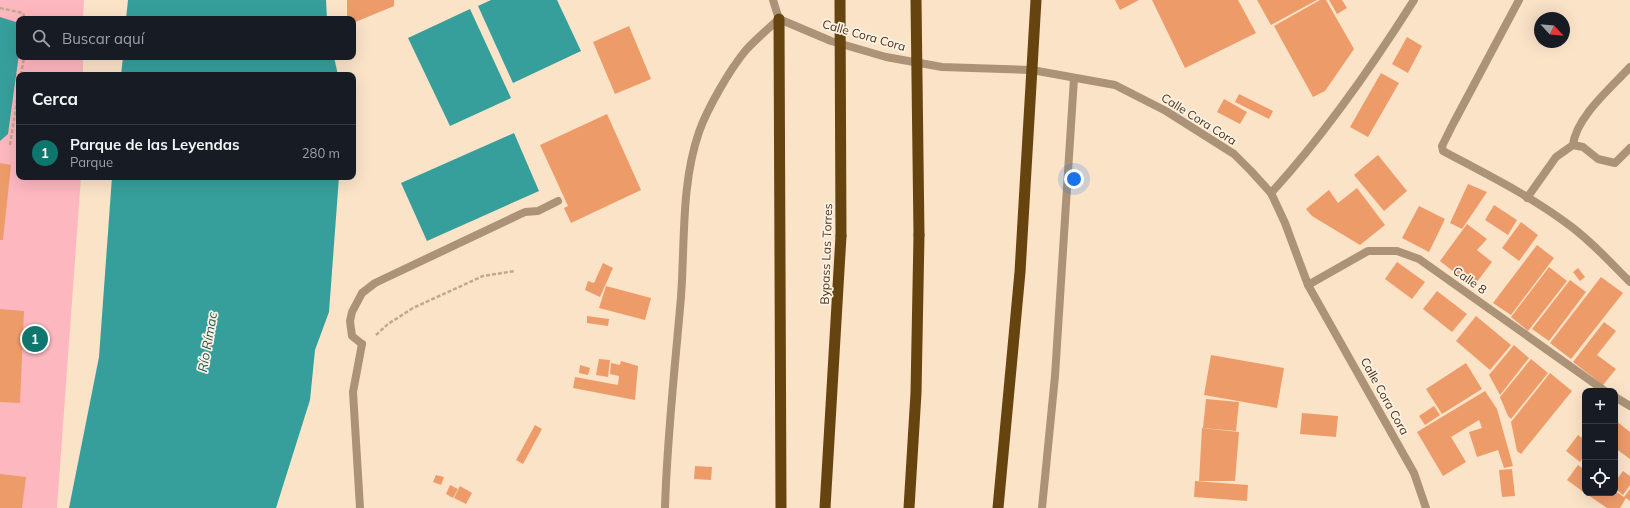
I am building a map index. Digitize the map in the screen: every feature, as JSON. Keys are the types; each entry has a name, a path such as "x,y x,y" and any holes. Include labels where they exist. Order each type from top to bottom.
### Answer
{"highway":[{"name":"Bypass Las Torres","path":"825,508 841,236 840,0"},
{"path":"909,508 916,393 919,235 916,0"},
{"path":"998,508 1020,272 1036,0"},
{"path":"779,19 781,508"}],"street":[{"path":"665,508 666,456 681,297 688,179 699,131 718,93 746,50 779,19 772,0"},
{"path":"1271,193 1303,158 1373,64 1414,0"},
{"path":"1519,0 1442,146 1443,151 1565,222 1592,244 1630,282"},
{"name":"Calle Cora Cora","path":"779,19 831,41 886,57 942,67 1032,70 1115,85 1166,111 1234,154 1271,193 1285,222 1308,285 1414,473 1426,508"},
{"path":"1573,145 1574,134 1583,119 1630,67"},
{"path":"1042,508 1055,376 1074,78"},
{"path":"1526,198 1556,157 1573,145 1583,147 1598,158 1615,163 1630,148"},
{"path":"360,508 354,392 362,344 352,336 350,321 352,312 362,293 375,283 525,212 538,211 558,201"},
{"name":"Calle 8","path":"1308,285 1368,251 1397,251 1408,254 1419,259 1601,388"},
{"path":"1618,399 1630,406"}],"path":[{"path":"0,8 23,13 24,16"},
{"path":"22,72 24,60"},
{"path":"10,145 16,106"},
{"path":"362,344 371,340 388,324 413,308 483,276 515,271"}],"shaded area":[{"path":"0,0 84,0 83,16 16,16 16,60 83,60 83,72 16,72 16,180 81,180 57,508 0,508"}],"water":[{"path":"128,0 326,0 327,16 126,16"},
{"path":"491,0 557,0 581,51 513,83 478,6"},
{"path":"470,9 511,98 450,126 408,38"},
{"path":"0,17 16,22 16,60 18,60 8,134 0,141"},
{"path":"123,60 335,60 337,72 121,72"},
{"path":"514,133 539,191 427,241 401,183"},
{"name":"Río Rímac","path":"112,180 339,180 329,312 315,350 310,400 276,508 69,508 99,357"}],"building":[{"path":"347,0 394,0 394,6 356,22 356,16 347,16"},
{"path":"1115,0 1139,0 1120,10"},
{"path":"1152,0 1238,0 1256,33 1185,68"},
{"path":"1257,0 1317,0 1271,25"},
{"path":"1320,0 1326,0 1354,49 1325,91 1313,97 1274,26"},
{"path":"1329,0 1342,0 1347,8 1337,14"},
{"path":"629,26 651,79 615,94 593,42"},
{"path":"1407,37 1422,46 1408,73 1392,64"},
{"path":"1381,73 1399,83 1368,137 1350,127"},
{"path":"1239,94 1273,111 1269,119 1235,102"},
{"path":"1224,99 1247,112 1240,124 1217,112"},
{"path":"607,114 641,190 571,223 564,208 568,206 540,145"},
{"path":"1378,155 1407,191 1384,211 1354,175"},
{"path":"0,163 11,165 3,240 0,240"},
{"path":"1468,184 1487,192 1462,229 1450,223"},
{"path":"1357,188 1385,225 1360,245 1312,216 1306,209 1329,190 1338,203"},
{"path":"1494,205 1517,220 1508,235 1485,220"},
{"path":"1419,206 1445,219 1429,252 1402,238"},
{"path":"1521,222 1538,235 1519,261 1502,248"},
{"path":"1467,224 1487,239 1477,250 1492,262 1473,287 1440,261"},
{"path":"1537,245 1554,258 1511,315 1493,303"},
{"path":"1397,262 1425,282 1412,299 1385,279"},
{"path":"603,263 613,268 600,297 585,290 588,281 594,283"},
{"path":"1549,267 1567,281 1528,331 1511,317"},
{"path":"1578,268 1585,277 1580,281 1573,272"},
{"path":"1601,277 1623,293 1571,359 1550,343"},
{"path":"1570,280 1586,292 1549,341 1532,329"},
{"path":"606,286 651,298 645,320 599,308"},
{"path":"1437,291 1467,314 1452,332 1423,309"},
{"path":"0,309 24,311 20,403 0,402"},
{"path":"587,316 609,319 608,326 587,323"},
{"path":"1476,316 1511,345 1490,370 1456,341"},
{"path":"1604,322 1616,331 1597,355 1616,369 1603,385 1573,362"},
{"path":"1514,345 1529,358 1500,395 1489,375"},
{"path":"1211,355 1284,368 1277,408 1204,395"},
{"path":"599,359 610,360 608,377 596,375"},
{"path":"1531,359 1548,373 1511,419 1508,416 1500,397"},
{"path":"621,361 638,366 635,400 573,388 575,377 618,385 619,376 610,374 611,363 620,365"},
{"path":"1466,363 1482,389 1442,414 1426,389"},
{"path":"580,365 590,368 588,375 579,373"},
{"path":"1550,373 1572,391 1521,454 1517,451 1511,422"},
{"path":"1485,391 1497,409 1513,466 1504,468 1498,450 1477,457 1469,432 1482,428 1479,420 1451,437 1466,462 1443,476 1417,432"},
{"path":"1206,399 1239,402 1236,431 1203,428"},
{"path":"1434,406 1440,415 1425,425 1419,416"},
{"path":"1302,413 1338,416 1336,437 1300,434"},
{"path":"1618,422 1630,432 1630,459 1618,450"},
{"path":"535,425 542,429 523,464 516,460"},
{"path":"1202,428 1239,432 1235,481 1199,481"},
{"path":"1578,435 1582,438 1582,459 1580,462 1566,451"},
{"path":"1578,465 1582,468 1582,491 1567,480"},
{"path":"695,466 712,467 711,480 694,479"},
{"path":"1512,469 1515,496 1502,497 1499,470"},
{"path":"1623,471 1630,476 1630,485 1623,495 1618,491 1618,478"},
{"path":"0,474 26,477 22,508 0,508"},
{"path":"436,475 444,477 441,485 433,482"},
{"path":"1195,481 1248,485 1247,501 1194,497"},
{"path":"450,485 458,489 453,498 446,494"},
{"path":"460,486 472,493 466,504 454,498"},
{"path":"1630,489 1630,501 1626,498 1620,508 1607,508 1589,496 1618,496 1618,493 1624,497"}],"place":[{"name":"Parque de las Leyendas","path":"35,339"}]}
